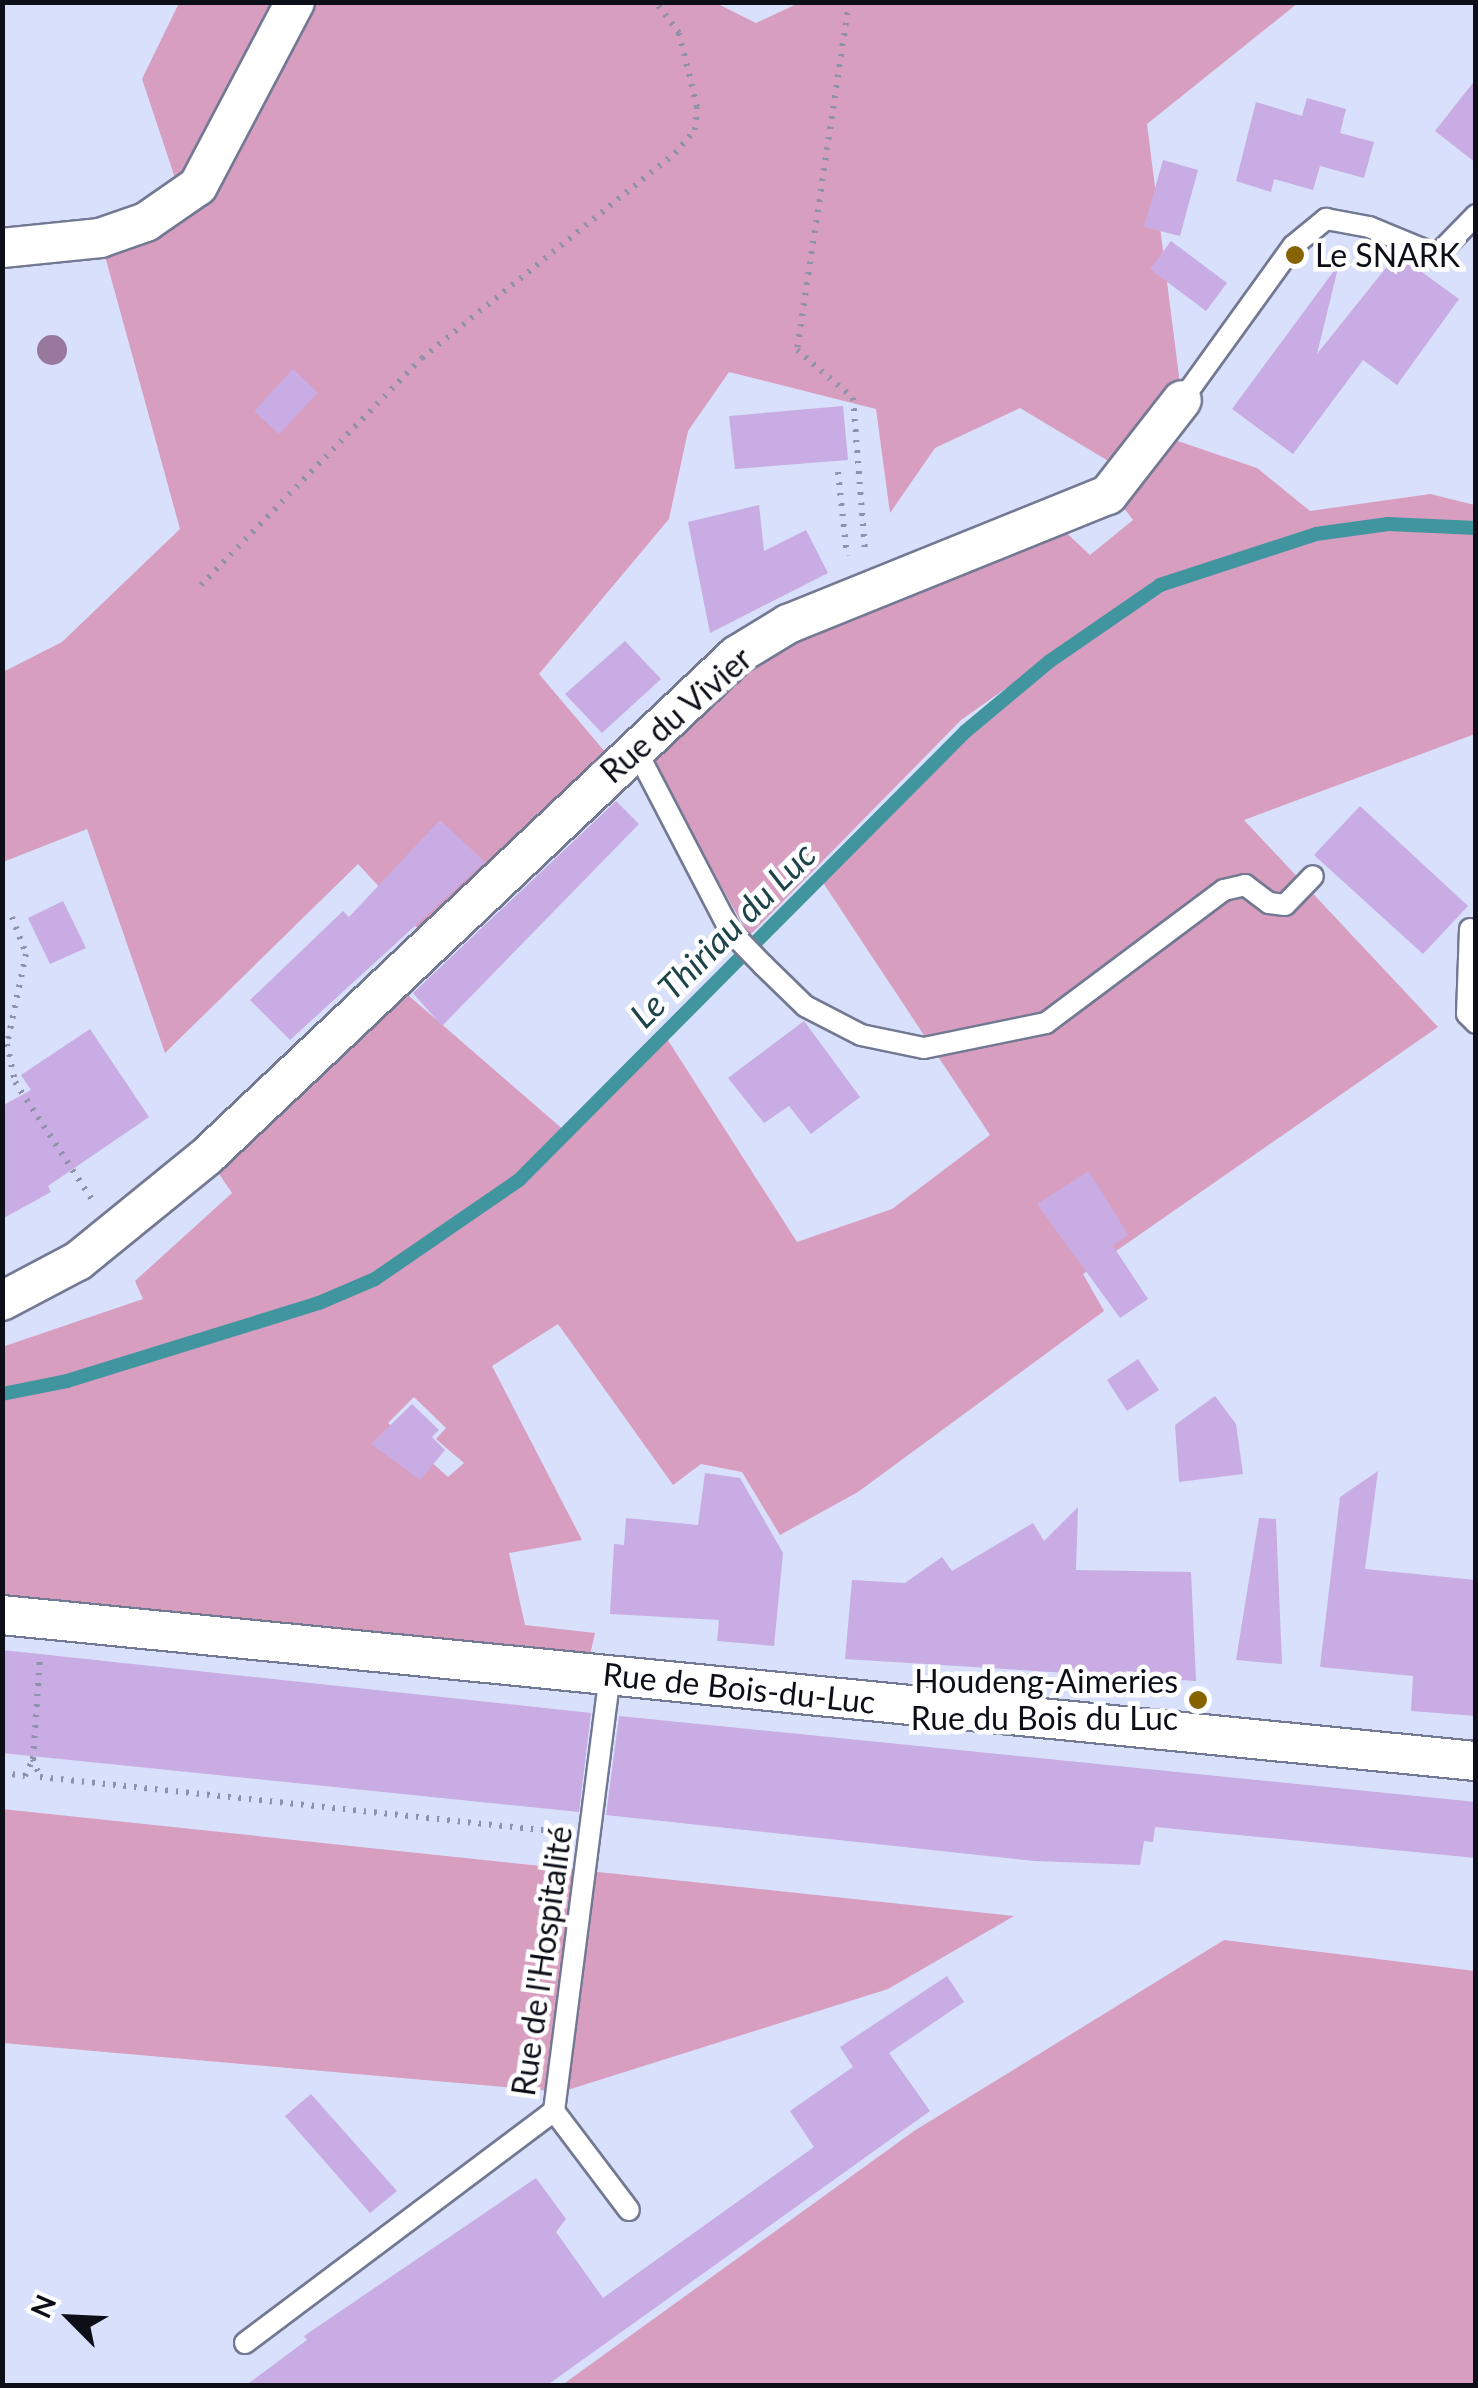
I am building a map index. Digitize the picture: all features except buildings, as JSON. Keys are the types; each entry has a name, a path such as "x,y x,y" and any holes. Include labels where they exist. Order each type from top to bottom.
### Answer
{"street":[{"path":"2,248 100,238 172,208 198,186 296,2"},
{"name":"Rue du Vivier","path":"2,1301 42,1284 114,1232 236,1130 634,746 737,655 788,624 1108,495 1182,400"},
{"name":"Rue de Bois-du-Luc","path":"2,1615 1476,1761"}],"lane":[{"name":"Rue du Vivier","path":"1182,400 1293,246 1326,220 1369,228 1437,255 1476,214"},
{"path":"634,746 731,932 763,966 805,1006 862,1036 924,1048 1046,1024 1224,890 1246,885 1269,904 1285,905 1313,876"},
{"path":"1470,929 1467,1014 1476,1022"},
{"name":"Rue de l'Hospitalité","path":"244,2343 554,2111 610,1675"},
{"path":"554,2111 629,2210"}],"path":[{"path":"202,585 422,358 676,153 695,130 697,107 679,34 656,2"},
{"path":"850,2 797,350 853,398 864,594"},
{"path":"838,472 845,550 864,594"},
{"path":"12,917 26,954 8,1044 16,1082 114,1232"},
{"path":"2,1773 26,1776 33,1759 43,1619"},
{"path":"33,1759 40,1776 592,1836"}],"shaded area":[{"path":"714,2 756,23 801,2 1298,3 1147,124 1182,400 1130,474 1020,408 935,448 890,513 876,409 729,372 688,431 669,519 539,674 606,753 422,933 358,864 165,1053 87,829 3,862 3,672 62,642 180,529 100,238 182,199 142,79 179,3"},
{"path":"1169,438 1257,468 1310,511 1430,494 1475,505 1475,734 1244,820 1438,1027 1083,1274 1104,1311 858,1492 780,1535 742,1472 701,1464 673,1485 558,1324 492,1366 582,1540 509,1553 525,1625 595,1633 586,1673 3,1615 2,1347 143,1299 135,1281 232,1193 207,1156 393,982 566,1132 664,1034 797,1242 892,1209 990,1135 820,878 966,731 1050,661 1160,586 1159,580 961,720 749,936 646,751 721,683 822,619 1059,526 1090,555 1133,520 1117,499","holes":["414,1397 446,1428 436,1439 464,1463 448,1477 388,1423"]},
{"path":"2,1809 1014,1916 888,1989 561,2092 3,2043"},
{"path":"1224,1940 1475,1971 1475,2385 562,2385 914,2131"}],"waterway":[{"name":"Le Thiriau du Luc","path":"2,1394 67,1381 319,1303 375,1279 519,1180 966,731 1050,661 1160,585 1316,534 1388,524 1476,528"}],"place":[{"name":"Le SNARK","path":"1295,255"},
{"name":"Houdeng-Aimeries Rue du Bois du Luc","path":"1198,1700"}]}
